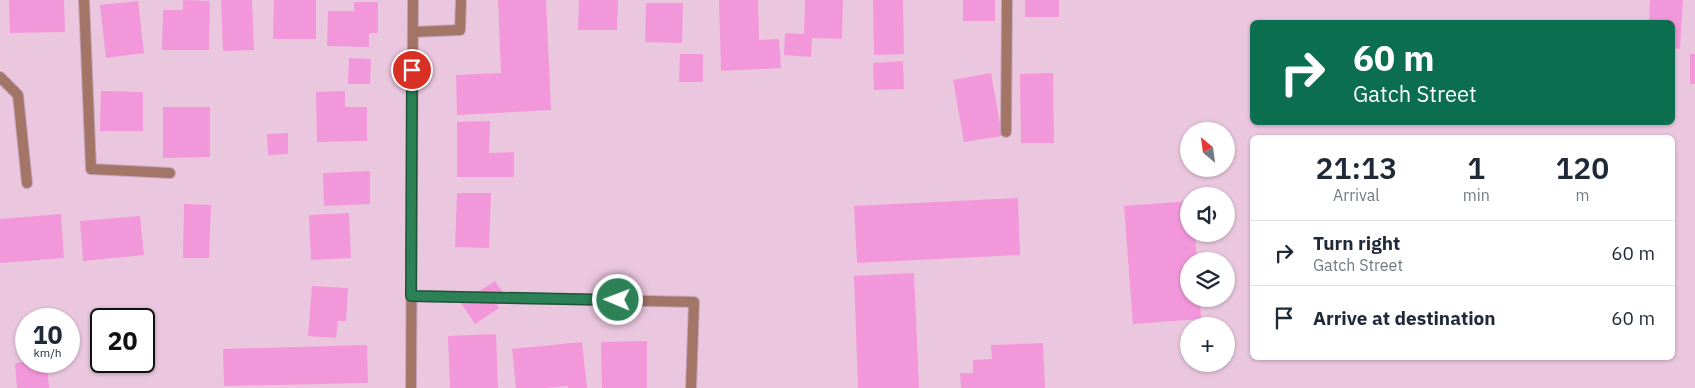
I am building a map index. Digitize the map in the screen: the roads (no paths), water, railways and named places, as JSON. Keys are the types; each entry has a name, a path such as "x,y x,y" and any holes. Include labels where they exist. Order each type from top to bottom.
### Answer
{"street":[{"path":"84,0 91,169 170,173"},
{"path":"411,388 413,0"},
{"path":"413,32 460,30 461,0"},
{"path":"1006,132 1007,0"},
{"path":"0,77 18,95 27,183"},
{"path":"411,296 694,302 691,388"}]}
